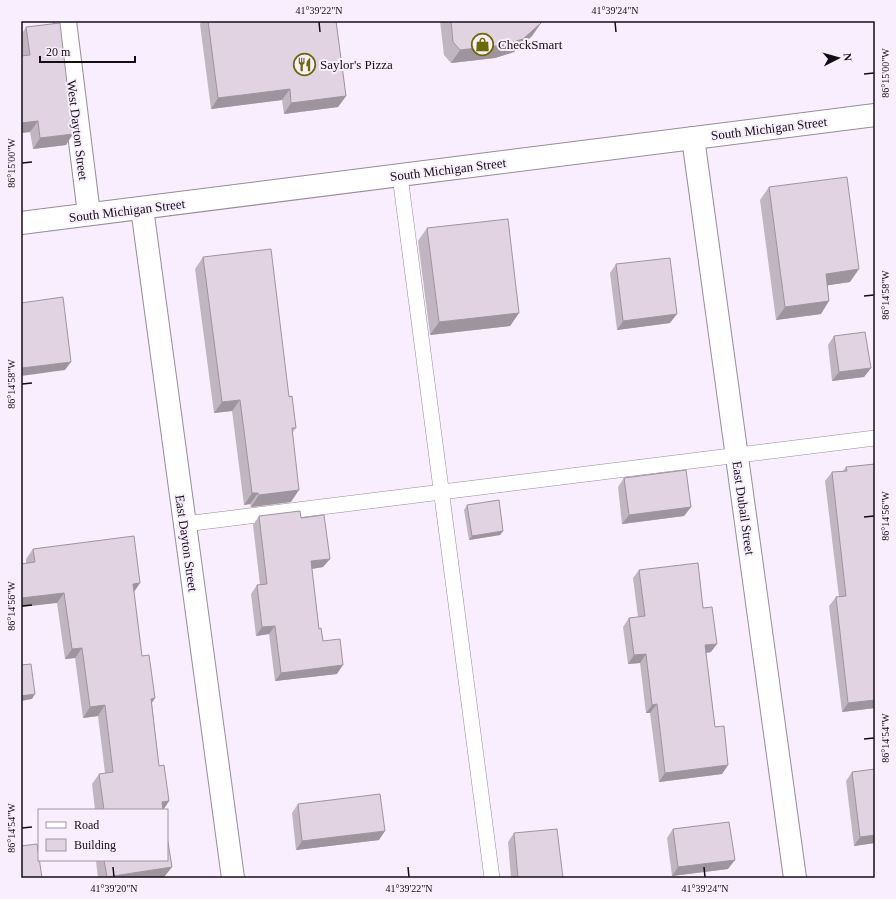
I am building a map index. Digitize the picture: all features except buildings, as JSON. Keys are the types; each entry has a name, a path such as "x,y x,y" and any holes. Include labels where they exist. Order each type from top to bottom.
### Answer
{"street":[{"name":"West Dayton Street","path":"65,21 89,214"},
{"name":"South Michigan Street","path":"21,223 875,115"},
{"name":"East Dubail Street","path":"693,138 795,878"},
{"name":"East Dayton Street","path":"142,208 233,878"}],"lane":[{"path":"400,176 440,491 492,878"},
{"path":"185,524 440,491 875,438"}],"place":[{"name":"CheckSmart","path":"483,44"},
{"name":"Saylor's Pizza","path":"305,64"}]}
